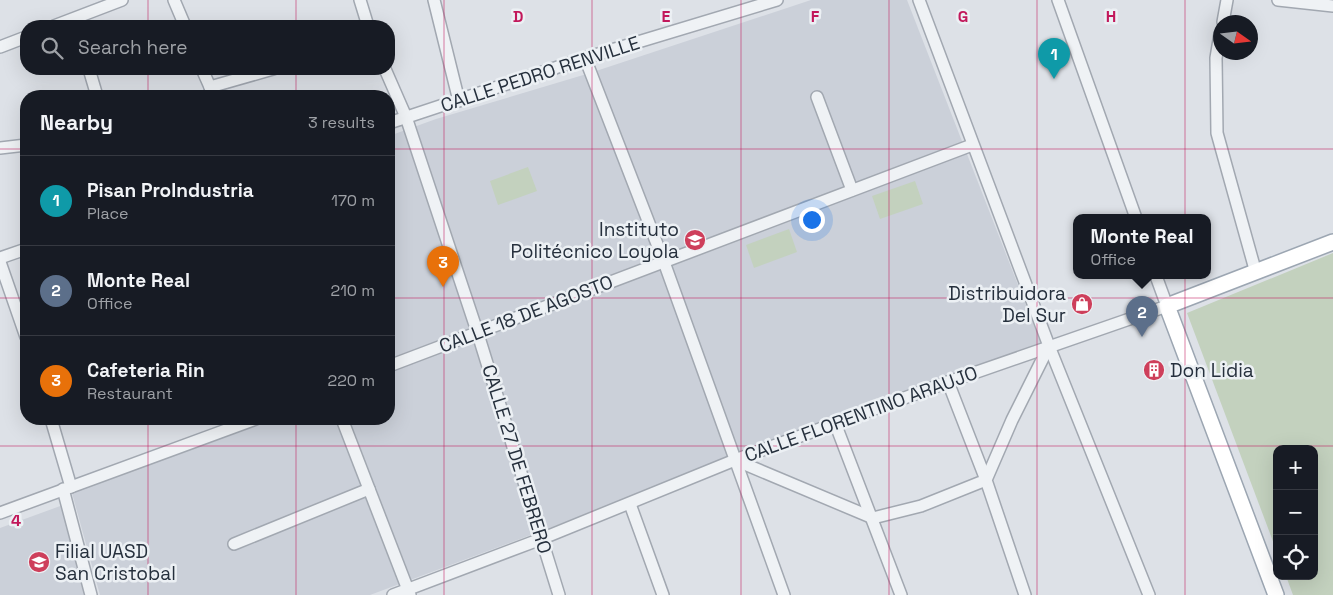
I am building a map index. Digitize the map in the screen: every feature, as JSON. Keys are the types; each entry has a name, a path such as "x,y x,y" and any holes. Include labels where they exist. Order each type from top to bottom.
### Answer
{"main road":[{"name":"CALLE FLORENTINO ARAUJO","path":"1167,306 1333,242"},
{"path":"1167,306 1276,595"}],"street":[{"path":"81,20 122,0"},
{"path":"174,0 182,20"},
{"path":"360,0 366,20"},
{"path":"434,0 459,101"},
{"name":"CALLE PEDRO RENVILLE","path":"395,121 742,5 777,0"},
{"path":"919,0 1049,346 1149,595"},
{"path":"1058,0 1135,214"},
{"path":"1224,15 1227,0"},
{"path":"1278,0 1333,6"},
{"path":"0,47 20,39"},
{"path":"585,58 664,262 784,595"},
{"path":"1216,60 1217,133 1256,273"},
{"path":"91,75 95,90"},
{"path":"205,75 211,90"},
{"path":"217,90 257,75"},
{"name":"CALLE 27 DE FEBRERO","path":"388,75 394,90"},
{"name":"CALLE 27 DE FEBRERO","path":"395,92 406,117 477,331 559,595"},
{"path":"817,97 852,190"},
{"name":"CALLE 18 DE AGOSTO","path":"395,364 972,145"},
{"path":"0,148 20,146"},
{"path":"0,258 20,251"},
{"path":"0,262 20,320"},
{"path":"1157,279 1167,306"},
{"name":"CALLE FLORENTINO ARAUJO","path":"394,595 409,592 735,460 948,382 1167,306"},
{"path":"735,460 873,518 921,506 986,480 1012,420 1049,346"},
{"path":"948,382 986,480 1025,595"},
{"path":"835,423 901,595"},
{"path":"52,425 91,595"},
{"path":"0,513 225,425"},
{"path":"344,425 409,592"},
{"path":"234,544 369,489"},
{"path":"630,504 663,595"}],"shaded area":[{"name":"Instituto Politécnico Loyola","path":"811,0 907,0 1041,344 370,595 100,595 72,493 259,425 395,425 395,134 436,119 590,73"},
{"name":"Filial UASD San Cristobal","path":"63,505 86,595 0,595 0,528"}],"green space":[{"path":"528,167 537,191 498,205 490,181"},
{"path":"915,181 923,204 880,219 872,196"},
{"path":"789,229 797,252 754,268 746,245"},
{"path":"1333,253 1333,595 1293,595 1287,580 1318,580 1318,445 1273,445 1273,541 1187,313"}],"place":[{"name":"Pisan ProIndustria","path":"1054,79"},
{"name":"Instituto Politécnico Loyola","path":"695,240"},
{"name":"Cafeteria Rin","path":"443,287"},
{"name":"Distribuidora Del Sur","path":"1082,304"},
{"name":"Monte Real","path":"1142,337"},
{"name":"Don Lidia","path":"1154,370"},
{"name":"Filial UASD San Cristobal","path":"39,562"}]}
